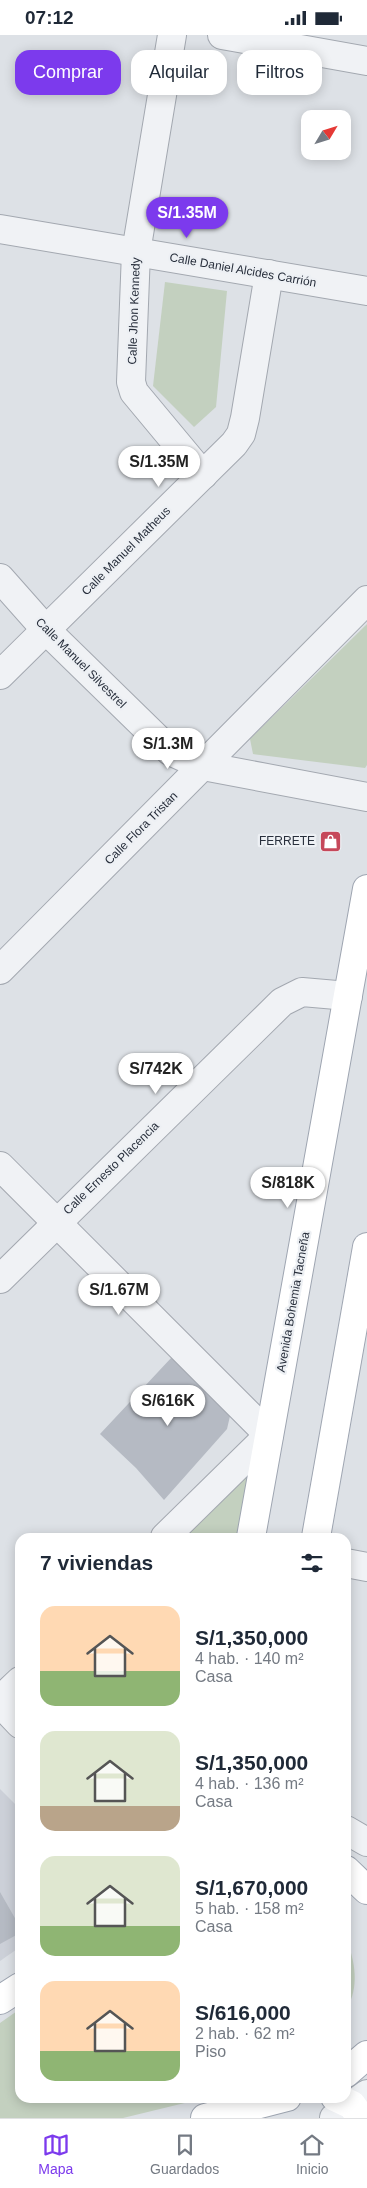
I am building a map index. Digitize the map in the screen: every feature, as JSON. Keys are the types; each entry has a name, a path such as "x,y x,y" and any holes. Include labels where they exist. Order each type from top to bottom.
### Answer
{"main road":[{"name":"Avenida Bohemia Tacneña","path":"251,1533 367,889"},
{"path":"317,1533 367,1247"},
{"path":"351,1875 367,1890"},
{"path":"0,2000 15,1990"},
{"path":"351,2069 367,2055"},
{"path":"205,2118 263,2103"}],"street":[{"name":"Calle Jhon Kennedy","path":"172,35 136,252 131,382 134,392 203,475"},
{"path":"222,35 367,61"},
{"name":"Calle Daniel Alcides Carrión","path":"0,229 367,291"},
{"name":"Calle Manuel Matheus","path":"0,675 234,444 241,434 268,274"},
{"name":"Calle Manuel Silvestrel","path":"0,578 46,631 170,751 203,766 367,797"},
{"name":"Calle Flora Tristan","path":"0,970 367,600"},
{"name":"Calle Ernesto Placencia","path":"0,1279 282,1002 302,992 348,996"},
{"path":"0,1166 269,1435 169,1533"},
{"path":"351,1564 367,1567"},
{"path":"15,1686 0,1702 15,1718"},
{"path":"351,1833 367,1842"}],"shaded area":[{"path":"0,1789 15,1804 15,1950 0,1961"}],"green space":[{"path":"165,282 227,291 216,407 194,427 153,386"},
{"path":"367,624 367,765 365,768 253,754 250,739"},
{"path":"235,1472 251,1475 240,1533 175,1533"},
{"path":"351,1953 355,1974 351,1998"},
{"path":"15,2012 15,2103 185,2103 123,2118 0,2118 0,2023"}],"building":[{"path":"172,1357 206,1389 230,1416 227,1429 164,1500 136,1468 100,1434"},
{"path":"0,1892 15,1918 15,1936 0,1944"}],"place":[{"name":"FERRETE","path":"331,841"}]}
